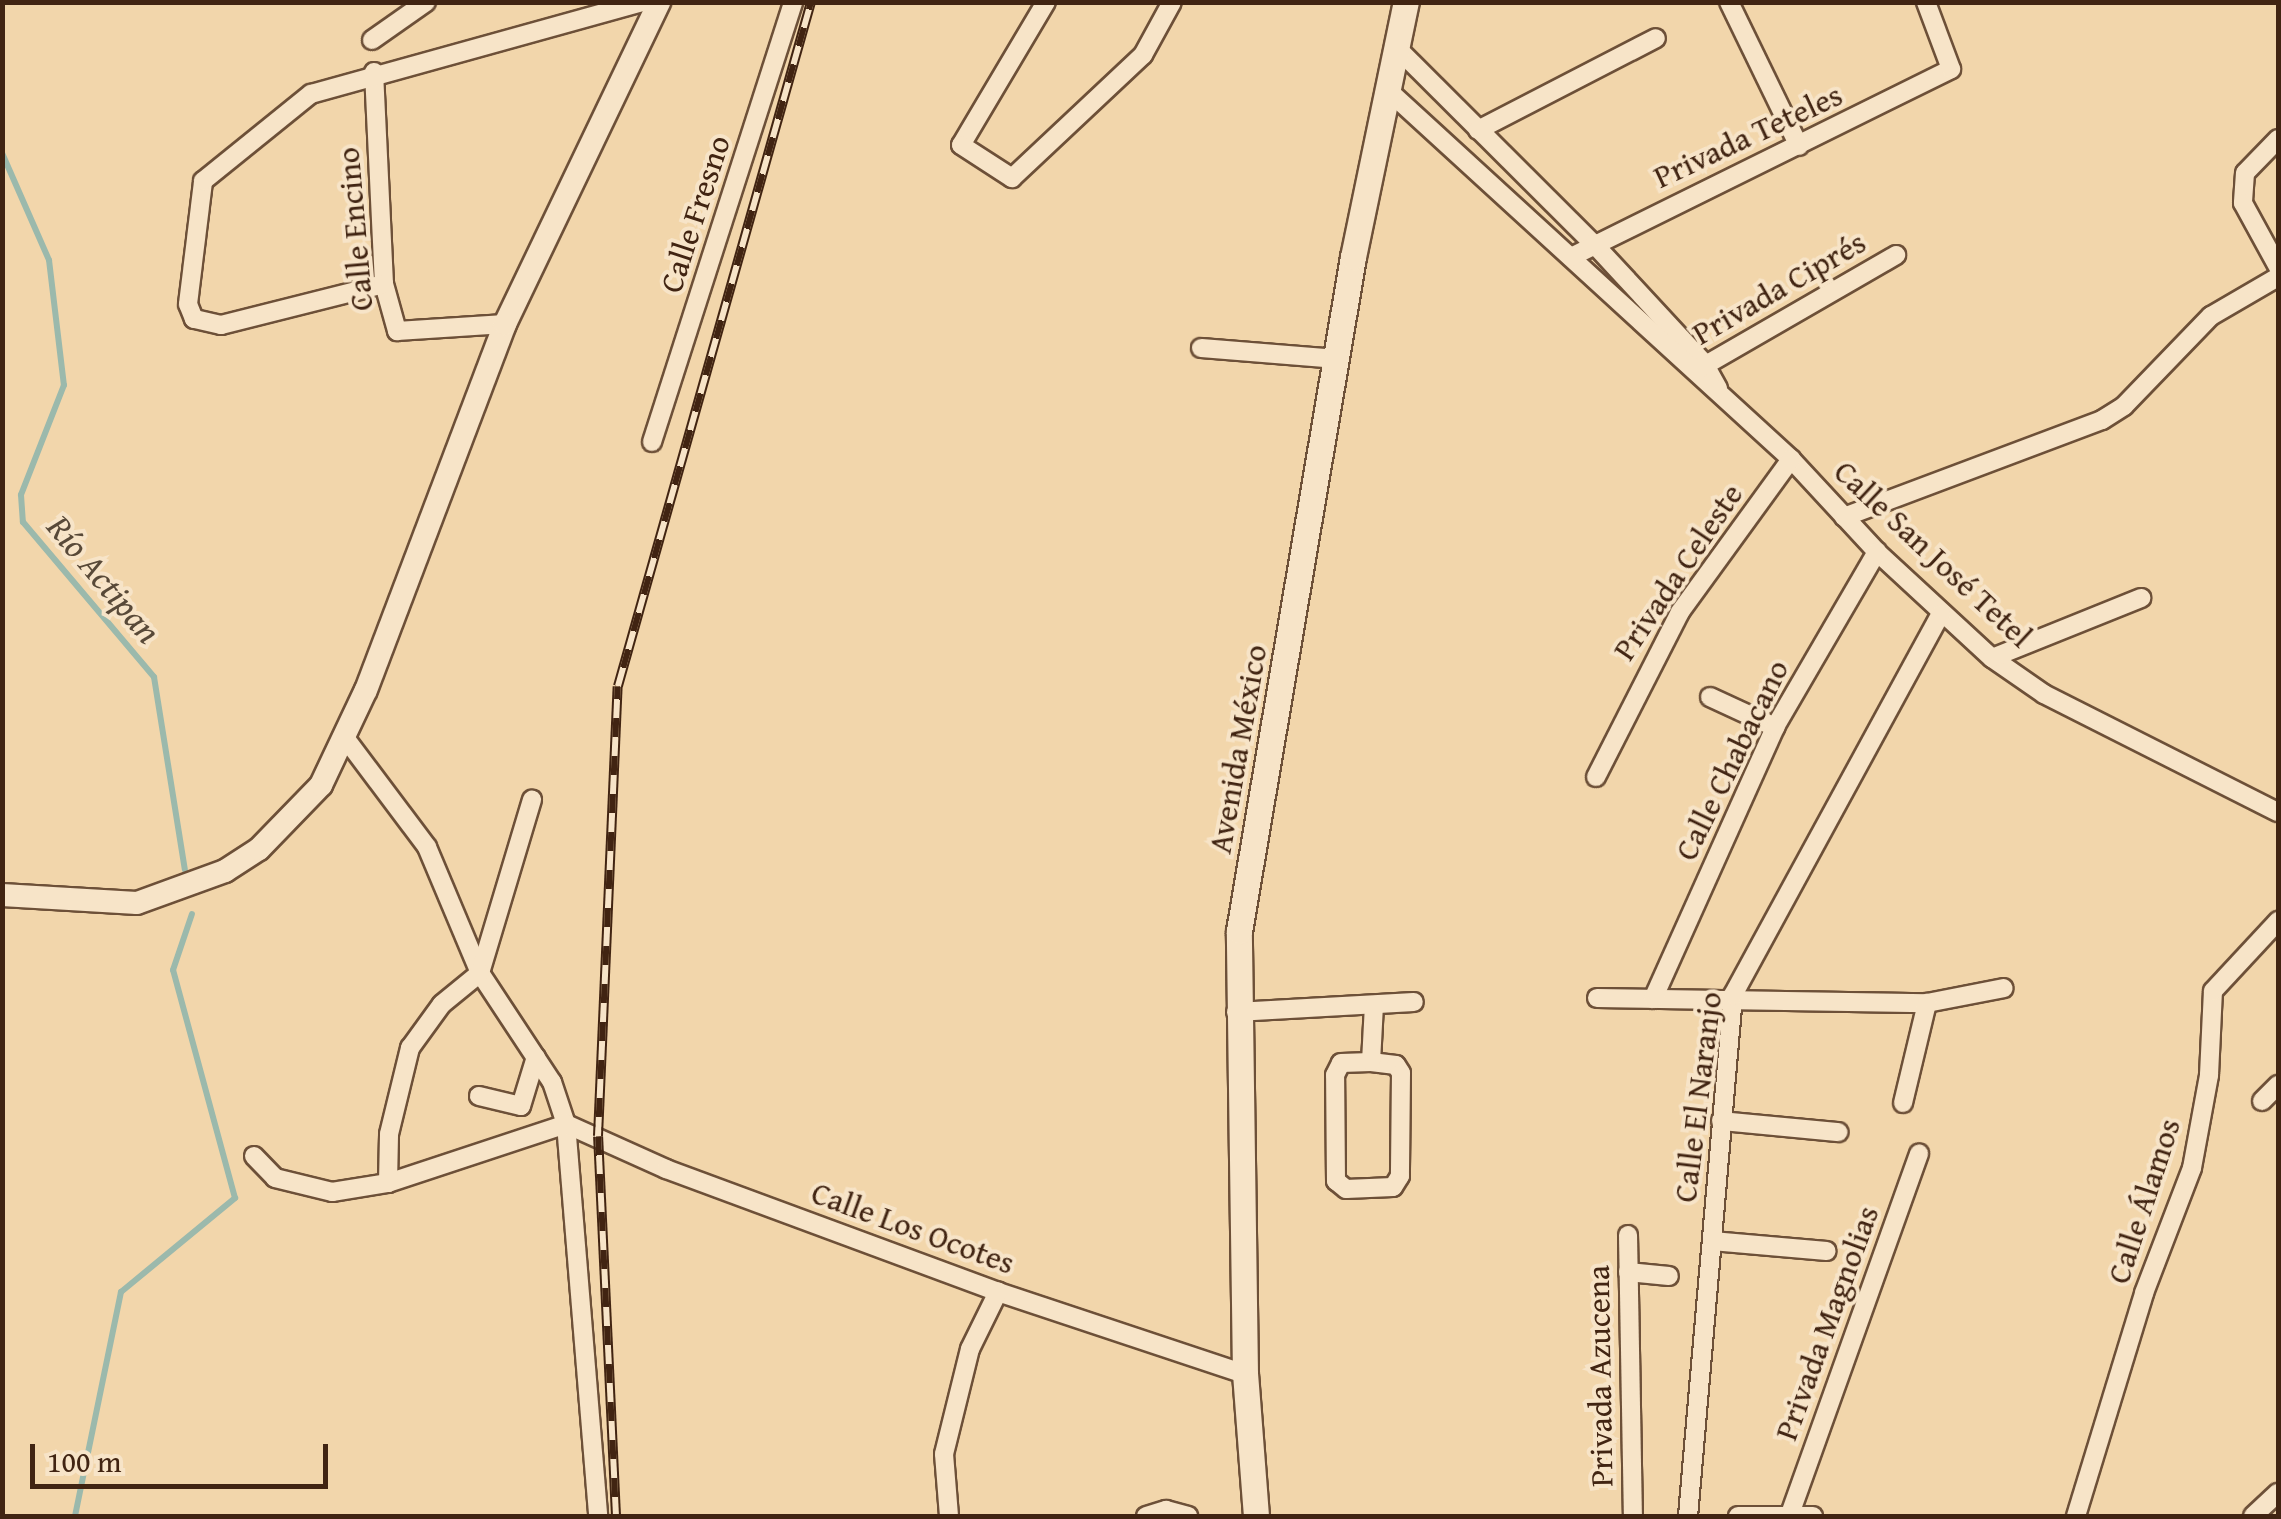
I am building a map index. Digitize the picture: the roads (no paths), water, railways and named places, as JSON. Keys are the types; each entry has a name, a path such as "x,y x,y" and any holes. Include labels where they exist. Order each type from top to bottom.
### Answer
{"main road":[{"name":"Avenida México","path":"1256,1516 1245,1374 1236,1012 1239,931 1353,257 1392,94 1406,2"}],"street":[{"path":"372,40 426,2"},
{"path":"384,284 221,324 194,319 188,304 203,181 310,94 374,72 642,2"},
{"path":"2,894 137,903 224,871 292,820 346,740 505,324 659,2"},
{"name":"Calle Fresno","path":"652,442 793,2"},
{"path":"1046,2 961,146 1012,178 1143,55 1172,2"},
{"name":"Privada Teteles","path":"1571,257 1951,68 1926,2"},
{"path":"1733,4 1799,146"},
{"path":"1478,130 1656,38"},
{"name":"Calle San José Tetel","path":"1399,50 1593,243 1724,397 1791,459 1941,614 1992,658 2044,694 2278,812"},
{"name":"Calle Encino","path":"374,72 384,284 397,330 505,324"},
{"name":"Calle San José Tetel","path":"1392,94 1698,369"},
{"path":"2278,139 2245,173 2243,203 2278,268"},
{"name":"Privada Ciprés","path":"1698,369 1896,255"},
{"path":"1844,518 2102,420 2124,406 2211,316 2278,277"},
{"path":"1201,348 1338,358"},
{"name":"Privada Celeste","path":"1596,776 1680,612 1791,459"},
{"name":"Calle Chabacano","path":"1653,999 1775,728 1877,552"},
{"path":"1992,658 2141,598"},
{"name":"Calle El Naranjo","path":"1688,1516 1732,995 1941,614"},
{"path":"1710,698 1775,728"},
{"path":"346,740 427,847 480,973 552,1082 566,1124 598,1516"},
{"path":"388,1183 389,1134 410,1048 442,1004 480,973 532,800"},
{"name":"Calle Álamos","path":"2076,1516 2144,1292 2192,1168 2210,1074 2213,991 2278,921"},
{"path":"1597,998 1732,995 1926,1003 2004,988"},
{"path":"1236,1012 1414,1002"},
{"path":"1903,1103 1926,1003"},
{"path":"1371,1062 1374,1005"},
{"path":"479,1096 521,1106 536,1057"},
{"path":"1371,1062 1396,1065 1401,1073 1400,1176 1394,1187 1346,1189 1336,1181 1335,1075 1341,1063 1371,1062"},
{"path":"2262,1101 2278,1085"},
{"path":"1721,1121 1838,1132"},
{"path":"254,1156 275,1178 332,1192 388,1183 566,1124"},
{"name":"Calle Los Ocotes","path":"566,1124 666,1169 998,1292 1245,1374"},
{"name":"Privada Magnolias","path":"1779,1514 1919,1153"},
{"name":"Privada Azucena","path":"1628,1235 1632,1516"},
{"path":"1712,1241 1826,1251"},
{"path":"1628,1272 1669,1276"},
{"path":"949,1516 944,1454 970,1349 998,1292"},
{"path":"2253,1516 2278,1493"},
{"path":"1146,1516 1166,1510 1188,1516"},
{"path":"1738,1516 1813,1516"}],"waterway":[{"name":"Río Actipan","path":"2,153 49,260 64,385 21,495 23,522 154,677 185,870"},
{"name":"Río Actipan","path":"75,1516 121,1292 235,1198 173,970 192,914"}],"railway":[{"path":"616,1516 598,1136 618,686 811,2"}]}
